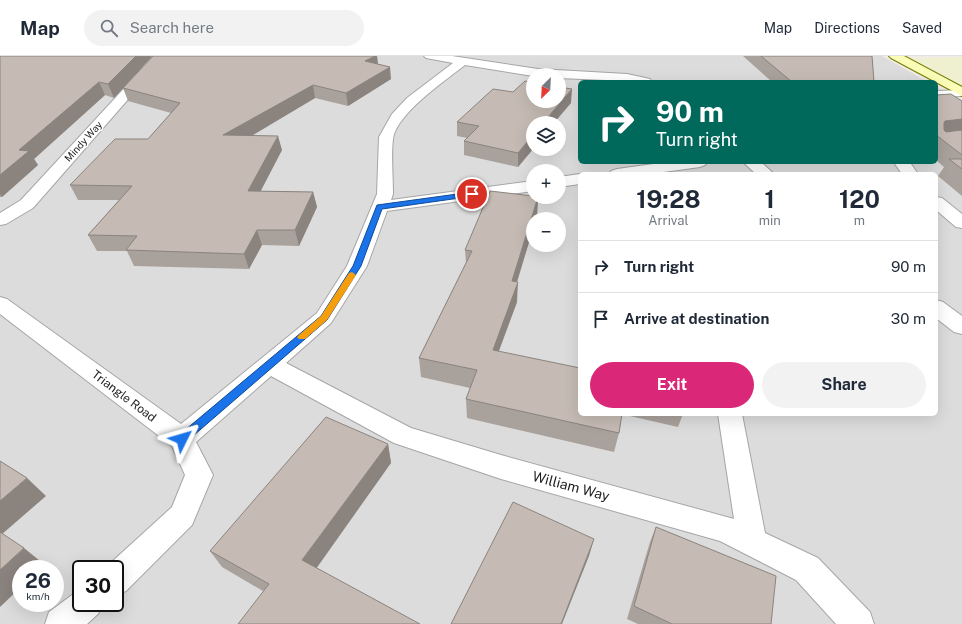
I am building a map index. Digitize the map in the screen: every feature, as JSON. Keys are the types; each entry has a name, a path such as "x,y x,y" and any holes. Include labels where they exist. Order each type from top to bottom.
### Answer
{"street":[{"name":"Mindy Way","path":"0,220 27,204 160,56"},
{"path":"430,56 538,73 627,78 636,80"},
{"path":"895,56 962,92"},
{"path":"182,439 324,318 357,266 385,194 386,137 397,117 412,101 463,61"},
{"path":"650,172 682,170 696,164"},
{"path":"754,164 764,172"},
{"path":"566,181 578,179"},
{"path":"380,207 526,187"},
{"path":"938,204 962,223"},
{"name":"Triangle Road","path":"0,304 182,439 199,475 182,516 124,571"},
{"path":"938,309 962,327"},
{"name":"William Way","path":"270,365 403,436 501,467 725,529 807,570 858,624"},
{"path":"730,416 752,542"},
{"path":"61,624 76,612"}],"lane":[{"path":"938,94 962,92"}],"shaded area":[{"path":"0,56 882,56 924,80 578,80 578,164 938,164 938,88 962,101 962,624 0,624"}],"green space":[{"path":"962,57 962,90 904,59"}],"building":[{"path":"0,56 136,56 108,84 99,82 19,150 29,151 0,175"},
{"path":"153,56 375,56 365,61 390,67 346,93 313,85 223,135 278,136 248,191 313,192 295,230 257,230 244,254 126,250 137,236 88,235 132,186 70,185 115,139 148,139 180,103 123,88"},
{"path":"761,56 872,56 874,80 790,80"},
{"path":"526,81 526,108 556,108 549,116 526,116 526,143 518,153 464,141 479,126 457,122 493,89 513,92"},
{"path":"566,88 572,89 566,96"},
{"path":"951,94 962,101 962,119 945,121 944,130 946,132 962,130 962,155 938,137 938,95"},
{"path":"949,159 962,159 962,169"},
{"path":"490,191 526,195 526,204 536,204 533,212 526,212 526,236 512,281 518,282 493,350 578,368 578,416 622,416 619,433 466,399 477,370 419,358 472,251 465,250"},
{"path":"326,417 388,444 302,560 420,624 238,624 269,584 210,551"},
{"path":"0,461 27,478 0,501"},
{"path":"513,502 594,539 561,624 451,624"},
{"path":"656,527 776,576 771,624 672,624 634,606"},
{"path":"0,532 24,548 0,570"}],"slow traffic":[{"path":"302,337 324,318 352,275"}],"route":[{"path":"182,439 324,318 357,266 380,207 472,194"}]}
